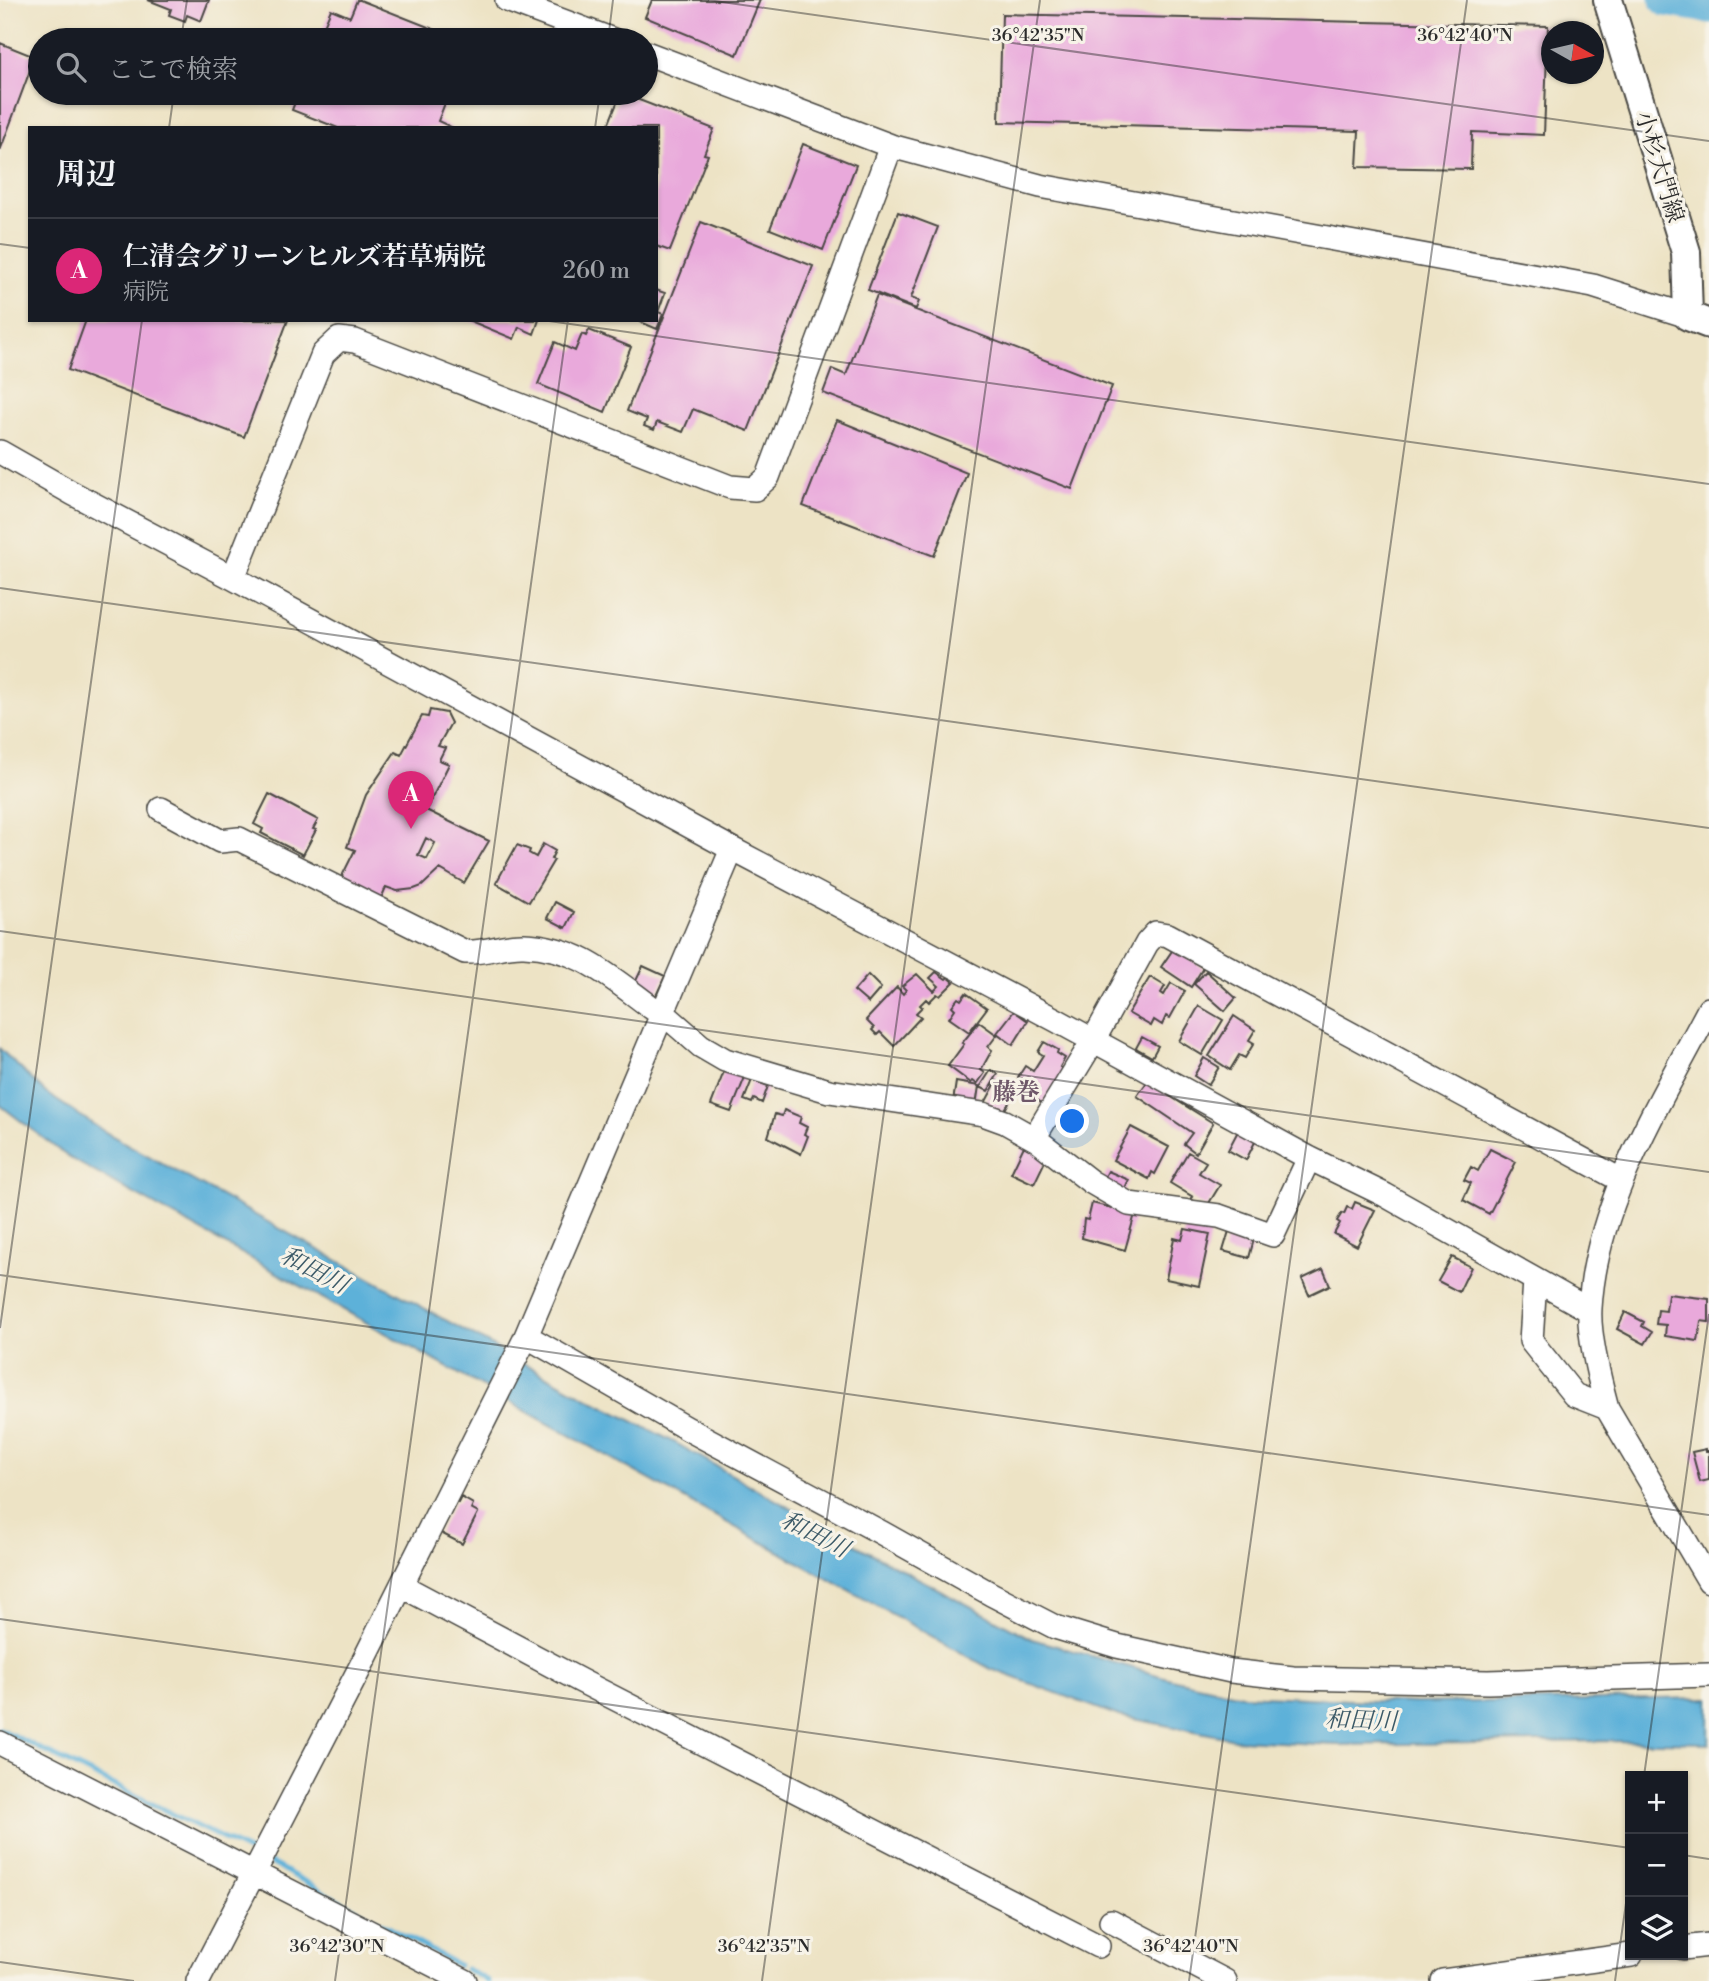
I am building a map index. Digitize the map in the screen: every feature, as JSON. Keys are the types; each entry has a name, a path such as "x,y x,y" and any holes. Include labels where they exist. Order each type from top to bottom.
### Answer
{"main road":[{"name":"小杉大門線","path":"1608,3 1686,253 1698,320"}],"street":[{"path":"507,0 581,28"},
{"path":"658,58 891,146 1040,186 1593,286 1698,320"},
{"path":"233,578 323,354 339,339 355,341 730,487 754,489 768,477 891,146"},
{"path":"0,452 72,494 233,578 732,849 1309,1158 1385,1195 1590,1310"},
{"path":"161,809 220,841 239,839 465,952 483,953 520,944 548,946 576,955 662,1014 701,1046 726,1060 829,1091 984,1114 1005,1122 1034,1138 1091,1182 1129,1204 1219,1216 1273,1235 1309,1158"},
{"path":"198,1981 525,1338 732,849"},
{"path":"1034,1138 1093,1041 1147,943 1156,933 1168,934 1617,1178"},
{"path":"1709,1009 1634,1153 1602,1237 1590,1310 1599,1379 1607,1408 1709,1581"},
{"path":"1535,1280 1531,1341 1574,1395 1607,1408"},
{"path":"525,1338 991,1594 1055,1627 1117,1646 1231,1671 1293,1678 1488,1682 1709,1675"},
{"path":"401,1586 1098,1946"},
{"path":"0,1743 465,1981"},
{"path":"1111,1921 1224,1981"},
{"path":"1688,1947 1709,1945"},
{"path":"1443,1981 1625,1956"}],"water":[{"name":"和田川","path":"0,1049 46,1093 105,1132 585,1397 672,1441 850,1542 1032,1639 1175,1680 1241,1695 1416,1703 1709,1698 1709,1743 1607,1741 1336,1745 1240,1740 1119,1716 991,1669 68,1157 0,1105"}],"building":[{"path":"148,0 209,0 201,21 187,15 185,21 169,15 171,9"},
{"path":"357,0 360,0 431,28 323,28 331,9 350,17"},
{"path":"652,0 760,0 737,55 645,17"},
{"path":"1002,14 1541,26 1541,84 1546,84 1544,135 1472,132 1471,169 1357,167 1359,131 999,122"},
{"path":"0,43 28,54 28,76 0,151"},
{"path":"294,105 444,105 438,121 449,126 333,126 292,110"},
{"path":"616,105 652,105 714,129 704,154 708,155 670,251 658,247 658,126 608,126"},
{"path":"803,144 856,165 823,250 770,229"},
{"path":"898,212 938,227 911,298 919,301 916,309 868,290"},
{"path":"701,222 813,266 748,431 693,409 683,432 657,422 654,430 644,426 647,419 627,411"},
{"path":"658,291 665,293 658,312"},
{"path":"877,295 1112,386 1072,489 823,393 832,369 846,375"},
{"path":"658,312 663,314 657,329 641,322 658,322"},
{"path":"85,322 287,322 244,437 68,370"},
{"path":"473,322 538,322 534,334 519,327 514,339"},
{"path":"589,330 631,347 605,412 538,384 555,342 575,351 582,334 586,336"},
{"path":"837,420 967,473 934,556 803,506"},
{"path":"430,710 446,713 451,723 438,746 445,748 439,760 449,764 426,810 489,841 464,883 440,869 422,886 414,889 397,891 386,887 380,901 341,878 355,850 347,847 366,795 395,752 401,755 422,716 428,717","holes":["426,838 435,843 427,859 418,855"]},
{"path":"269,794 318,820 313,829 316,830 303,855 261,833 263,829 254,824"},
{"path":"543,844 555,851 551,859 554,860 529,902 496,883 517,845 530,850 529,853 536,857"},
{"path":"555,902 574,912 566,928 547,918"},
{"path":"1174,948 1203,968 1191,987 1161,967"},
{"path":"643,966 665,976 655,998 633,987"},
{"path":"1206,971 1236,998 1225,1011 1194,984"},
{"path":"936,972 954,982 940,996 937,994 929,1002 926,999 920,1005 922,1007 916,1013 921,1017 894,1046 880,1032 877,1035 872,1030 874,1028 866,1020 897,987 903,994 906,990 902,986 917,974 934,991 939,986 930,978"},
{"path":"868,975 881,988 868,1003 854,991"},
{"path":"1150,977 1165,986 1161,993 1164,995 1171,983 1185,991 1170,1018 1166,1016 1162,1025 1154,1020 1151,1026 1128,1013"},
{"path":"966,993 987,1008 969,1032 949,1018 955,1009 952,1006"},
{"path":"1199,1006 1223,1020 1202,1055 1179,1041"},
{"path":"1014,1011 1028,1021 1013,1045 997,1033"},
{"path":"1234,1016 1255,1030 1249,1040 1254,1043 1245,1058 1239,1055 1230,1070 1209,1056"},
{"path":"979,1022 997,1035 988,1047 992,1050 981,1070 985,1073 977,1084 973,1081 971,1083 948,1066"},
{"path":"1142,1037 1158,1046 1152,1057 1136,1048"},
{"path":"1044,1042 1058,1050 1057,1053 1065,1058 1060,1067 1067,1072 1043,1104 1018,1086 1023,1079 1018,1077 1025,1066 1033,1071 1043,1055 1038,1052"},
{"path":"1204,1058 1219,1067 1208,1085 1194,1076"},
{"path":"725,1069 745,1077 731,1112 711,1105"},
{"path":"991,1070 998,1074 988,1091 980,1087"},
{"path":"752,1080 768,1086 762,1103 754,1099 752,1103 744,1100"},
{"path":"997,1081 1015,1092 1003,1113 985,1103"},
{"path":"956,1082 979,1086 976,1106 953,1102"},
{"path":"1147,1082 1213,1123 1196,1153 1184,1144 1192,1133 1137,1096"},
{"path":"784,1110 801,1117 799,1123 807,1127 804,1134 808,1136 801,1154 768,1137 775,1114 782,1116"},
{"path":"1131,1127 1169,1147 1155,1174 1152,1172 1149,1179 1113,1160"},
{"path":"1238,1131 1256,1140 1246,1160 1228,1150"},
{"path":"1024,1146 1047,1157 1034,1184 1011,1173"},
{"path":"1490,1149 1516,1162 1489,1214 1463,1200 1471,1183 1464,1180 1471,1167 1478,1171"},
{"path":"1188,1152 1206,1162 1199,1173 1220,1185 1206,1208 1170,1183"},
{"path":"1108,1171 1129,1180 1123,1194 1101,1184"},
{"path":"1355,1202 1375,1210 1357,1246 1334,1234 1342,1213 1344,1214 1347,1207 1352,1209"},
{"path":"1092,1203 1135,1214 1125,1250 1082,1238 1084,1219 1088,1220"},
{"path":"1185,1229 1210,1234 1199,1286 1166,1279 1174,1238 1182,1240"},
{"path":"1229,1231 1254,1239 1249,1258 1223,1251"},
{"path":"1452,1257 1471,1267 1459,1292 1438,1281"},
{"path":"1323,1269 1330,1285 1309,1295 1302,1279"},
{"path":"1668,1294 1709,1299 1709,1322 1701,1321 1698,1341 1665,1336 1666,1325 1656,1324 1658,1310 1666,1311"},
{"path":"1625,1312 1644,1322 1642,1326 1652,1332 1645,1344 1617,1329"},
{"path":"1706,1449 1709,1451 1709,1480 1700,1482 1692,1452"},
{"path":"461,1497 473,1504 471,1509 478,1513 462,1544 439,1532 455,1502 458,1503"}],"waterway":[{"path":"1666,0 1709,7"},
{"path":"0,1729 258,1856"},
{"path":"267,1861 458,1965"},
{"path":"466,1969 488,1981"}],"place":[{"name":"仁清会グリーンヒルズ若草病院","path":"411,829"}],"district":[{"name":"藤巻","path":"1016,1093"}]}
